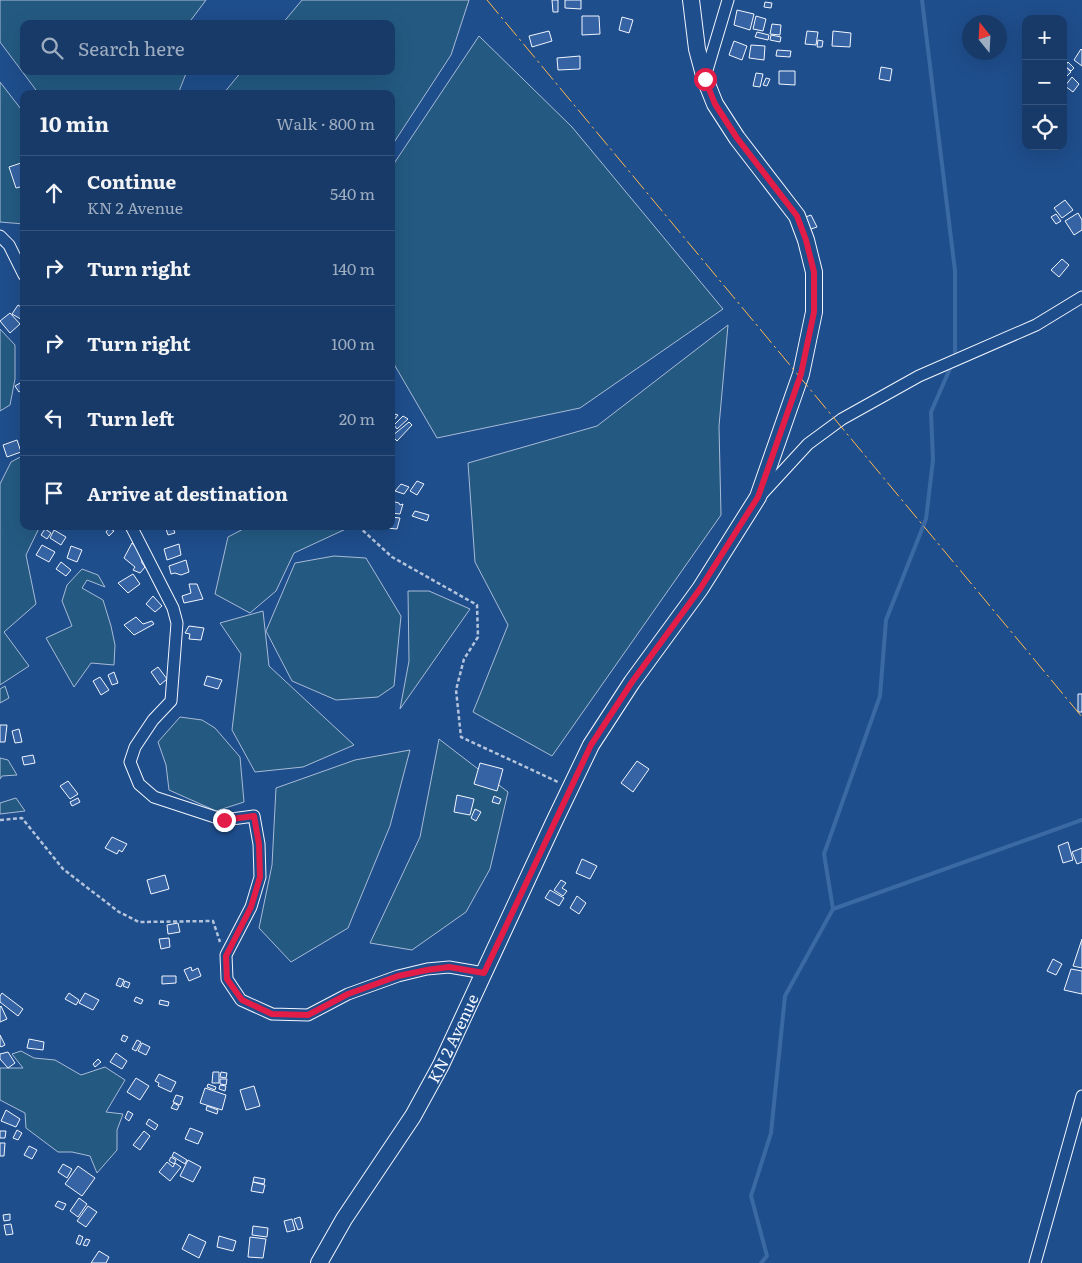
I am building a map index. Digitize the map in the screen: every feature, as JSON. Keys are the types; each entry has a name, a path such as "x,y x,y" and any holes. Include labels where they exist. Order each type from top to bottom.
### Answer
{"main road":[{"name":"KN 2 Avenue","path":"319,1263 344,1219 413,1116 441,1065 591,745 627,690 700,589 758,497 801,374 814,312 814,272 806,240 797,216 737,138 715,104 705,79 697,49 691,0"}],"street":[{"path":"705,79 728,0"},
{"path":"0,236 8,245 20,268"},
{"path":"758,497 808,444 842,419 919,376 1036,325 1082,297"},
{"path":"133,530 173,608 177,623 171,701 154,720 135,747 130,762 139,784 154,797 224,820 254,816 259,844 260,877 251,907 226,956 227,979 242,1000 272,1014 308,1015 348,994 398,976 449,967 484,973"},
{"path":"1035,1263 1082,1096"}],"path":[{"path":"362,530 392,557 477,605 478,637 464,659 456,690 461,737 570,788"},
{"path":"0,820 22,818 63,869 126,916 139,922 213,921 226,956"}],"shaded area":[{"path":"0,0 206,0 191,20 20,20 20,69 0,42"},
{"path":"302,0 469,0 451,55 395,141 395,90 226,90 239,75 395,75 395,20 285,20"},
{"path":"479,36 572,127 723,309 580,408 437,438 395,366 395,162"},
{"path":"25,75 185,75 180,90 36,90"},
{"path":"0,82 20,108 20,224 0,222"},
{"path":"728,325 719,426 721,515 552,756 473,712 508,625 475,562 468,463 597,426"},
{"path":"0,329 15,345 15,379 10,405 0,411"},
{"path":"20,457 20,530 38,530 26,555 36,604 4,632 29,666 0,685 0,484 11,462"},
{"path":"241,530 344,530 294,553 276,591 250,613 215,594 228,537"},
{"path":"334,556 366,558 401,616 394,686 378,697 336,700 292,681 266,631 295,563"},
{"path":"82,569 98,575 105,587 87,580 82,588 103,600 115,645 114,665 91,663 74,687 46,638 72,626 62,601 67,585"},
{"path":"408,591 429,591 470,609 400,709 409,661"},
{"path":"263,611 269,666 354,745 303,767 255,772 232,730 241,654 220,623"},
{"path":"5,686 9,698 0,703 0,689"},
{"path":"180,717 202,720 215,728 240,757 244,802 216,811 169,790 166,765 158,742"},
{"path":"439,739 508,792 490,869 466,912 412,950 370,943 420,837"},
{"path":"410,750 390,826 348,928 291,962 259,928 272,865 276,788 355,760"},
{"path":"0,758 8,760 17,775 2,776 0,779"},
{"path":"16,798 25,811 0,814 0,803"},
{"path":"21,1051 34,1058 55,1060 81,1075 105,1067 125,1080 106,1112 123,1114 117,1130 117,1150 97,1173 90,1156 72,1152 58,1152 26,1128 25,1113 0,1100 0,1068 23,1068 12,1054"}],"building":[{"path":"552,0 558,0 558,12 553,12"},
{"path":"565,0 581,0 581,9 565,8"},
{"path":"765,2 772,3 771,8 764,7"},
{"path":"737,10 754,14 750,30 734,25"},
{"path":"582,16 599,16 600,34 582,35"},
{"path":"756,16 766,19 763,31 753,29"},
{"path":"622,17 633,20 629,33 619,30"},
{"path":"772,24 781,25 780,35 770,34"},
{"path":"549,31 552,41 532,47 529,36"},
{"path":"807,31 818,32 816,45 805,44"},
{"path":"833,31 851,33 850,47 832,46"},
{"path":"757,32 769,35 768,40 755,37"},
{"path":"771,35 781,37 780,42 770,40"},
{"path":"818,40 823,41 822,47 817,47"},
{"path":"734,41 747,46 742,60 729,55"},
{"path":"751,45 765,46 764,60 749,58"},
{"path":"777,50 791,51 790,57 776,56"},
{"path":"1082,50 1082,66 1074,60"},
{"path":"580,56 580,69 558,70 557,58"},
{"path":"1068,62 1074,68 1071,71 1067,68"},
{"path":"881,67 892,69 890,81 879,79"},
{"path":"1067,68 1071,72 1067,76"},
{"path":"779,71 795,71 795,85 779,84"},
{"path":"756,73 763,74 760,87 753,86"},
{"path":"1072,77 1079,84 1073,92 1067,88 1067,83"},
{"path":"766,78 770,79 767,86 763,85"},
{"path":"20,163 20,187 16,188 9,167"},
{"path":"1065,200 1073,210 1062,218 1054,208"},
{"path":"1078,213 1082,220 1082,230 1074,235 1065,221"},
{"path":"1056,214 1061,221 1056,224 1051,217"},
{"path":"811,215 817,227 808,230 803,218"},
{"path":"1062,259 1069,265 1059,277 1051,270"},
{"path":"18,305 20,306 20,319 12,314"},
{"path":"10,313 20,324 10,333 0,321"},
{"path":"20,383 20,391 19,392 15,386"},
{"path":"403,416 408,419 397,429 395,424"},
{"path":"409,422 412,425 397,441 395,434"},
{"path":"17,440 20,452 7,457 3,445"},
{"path":"417,481 424,484 417,495 410,491"},
{"path":"401,484 409,487 404,494 395,491"},
{"path":"395,502 400,505 403,504 400,514 395,513"},
{"path":"415,511 429,515 427,521 412,516"},
{"path":"395,517 400,518 397,529 395,529"},
{"path":"44,530 51,533 47,539 41,535"},
{"path":"54,530 66,537 61,545 50,538"},
{"path":"108,530 114,531 109,536 106,532"},
{"path":"166,530 174,530 175,533 168,535"},
{"path":"132,543 140,552 142,563 145,567 140,573 133,570 135,567 124,558"},
{"path":"179,544 181,555 167,560 164,549"},
{"path":"42,545 55,552 49,562 36,555"},
{"path":"71,546 82,550 77,562 67,558"},
{"path":"186,560 189,572 181,575 171,574 169,566"},
{"path":"61,562 71,570 66,576 56,569"},
{"path":"133,574 140,584 128,593 118,583"},
{"path":"189,584 197,584 203,599 184,603 182,596 191,593"},
{"path":"153,596 162,606 155,612 146,604"},
{"path":"136,617 143,624 152,621 154,624 134,635 124,625"},
{"path":"189,626 204,628 201,640 189,639 190,634 185,633"},
{"path":"158,667 167,679 160,685 151,672"},
{"path":"114,672 118,683 112,685 108,675"},
{"path":"207,676 222,680 218,689 204,685"},
{"path":"100,677 109,690 101,695 93,681"},
{"path":"1078,694 1082,694 1082,712 1078,712"},
{"path":"0,725 7,725 5,742 0,742"},
{"path":"19,729 22,742 15,743 12,731"},
{"path":"33,755 35,763 24,765 22,757"},
{"path":"637,761 649,769 633,792 621,783"},
{"path":"480,763 503,769 497,791 474,784"},
{"path":"68,781 78,794 70,799 60,786"},
{"path":"457,795 474,799 470,815 454,812"},
{"path":"494,796 501,799 499,804 492,802"},
{"path":"78,798 80,802 72,806 70,802"},
{"path":"475,809 481,812 476,821 471,818"},
{"path":"112,837 127,844 122,852 119,850 117,854 105,848"},
{"path":"1068,842 1073,860 1063,863 1058,846"},
{"path":"1082,848 1082,862 1077,864 1072,852"},
{"path":"582,859 597,866 590,879 576,873"},
{"path":"165,875 169,889 151,894 147,880"},
{"path":"561,880 566,883 562,888 567,891 563,896 554,890"},
{"path":"550,890 564,898 559,906 545,898"},
{"path":"577,896 586,903 579,914 570,908"},
{"path":"178,923 180,932 168,934 167,925"},
{"path":"169,938 170,947 161,949 159,939"},
{"path":"1082,939 1082,968 1073,966"},
{"path":"1053,959 1062,964 1056,975 1047,971"},
{"path":"191,967 192,971 198,968 201,976 189,981 184,970"},
{"path":"1071,969 1082,971 1082,994 1064,990"},
{"path":"162,976 176,976 176,983 162,984"},
{"path":"119,978 124,980 121,987 116,985"},
{"path":"125,981 130,983 128,988 123,986"},
{"path":"2,993 23,1009 18,1016 0,1002"},
{"path":"69,993 79,1000 76,1005 65,999"},
{"path":"85,993 99,1000 93,1010 79,1003"},
{"path":"136,997 143,1000 141,1004 134,1001"},
{"path":"160,1000 169,1002 168,1006 159,1004"},
{"path":"0,1007 7,1019 0,1022"},
{"path":"0,1035 5,1045 1,1047 0,1046"},
{"path":"123,1035 128,1037 125,1042 121,1040"},
{"path":"29,1039 44,1042 43,1050 27,1048"},
{"path":"137,1040 141,1042 136,1051 132,1049"},
{"path":"142,1043 150,1047 146,1055 138,1051"},
{"path":"8,1052 15,1063 8,1068 0,1059 0,1054"},
{"path":"116,1053 127,1061 122,1069 110,1062"},
{"path":"98,1059 101,1062 95,1067 93,1064"},
{"path":"213,1072 219,1072 219,1083 212,1083"},
{"path":"221,1072 227,1073 226,1078 220,1077"},
{"path":"159,1074 176,1082 171,1092 158,1086 159,1083 155,1081"},
{"path":"136,1078 149,1086 140,1100 127,1092"},
{"path":"220,1079 227,1079 226,1085 220,1084"},
{"path":"208,1084 216,1087 215,1090 207,1087"},
{"path":"220,1085 226,1086 225,1091 219,1089"},
{"path":"254,1086 260,1106 246,1110 240,1090"},
{"path":"205,1088 226,1095 222,1110 200,1103"},
{"path":"176,1095 183,1097 180,1105 173,1102"},
{"path":"174,1103 179,1106 177,1110 171,1108"},
{"path":"207,1106 218,1110 217,1114 206,1110"},
{"path":"6,1110 20,1119 16,1127 1,1121"},
{"path":"128,1111 133,1114 129,1121 125,1118"},
{"path":"149,1119 158,1125 155,1130 146,1124"},
{"path":"190,1128 203,1133 198,1144 185,1139"},
{"path":"17,1130 22,1133 18,1140 13,1138"},
{"path":"0,1131 6,1131 5,1138 0,1138"},
{"path":"144,1131 150,1136 140,1150 133,1145"},
{"path":"0,1143 5,1143 4,1156 0,1156"},
{"path":"29,1146 37,1150 32,1159 24,1155"},
{"path":"174,1152 187,1160 185,1164 172,1156"},
{"path":"171,1157 176,1160 174,1164 169,1161"},
{"path":"188,1160 201,1167 193,1182 180,1176"},
{"path":"167,1162 173,1167 175,1163 181,1167 170,1181 159,1172"},
{"path":"63,1164 72,1169 67,1178 58,1172"},
{"path":"78,1166 95,1178 82,1196 65,1184"},
{"path":"254,1177 265,1179 264,1184 253,1182"},
{"path":"253,1182 265,1185 263,1193 251,1191"},
{"path":"79,1198 87,1204 78,1217 70,1211"},
{"path":"58,1201 66,1204 63,1210 55,1206"},
{"path":"88,1206 97,1212 86,1227 77,1221"},
{"path":"10,1214 10,1220 4,1221 3,1215"},
{"path":"300,1217 303,1228 298,1230 294,1219"},
{"path":"292,1219 295,1230 287,1232 284,1221"},
{"path":"11,1224 13,1234 6,1235 4,1225"},
{"path":"253,1226 268,1228 267,1237 252,1235"},
{"path":"189,1234 206,1242 199,1258 182,1249"},
{"path":"79,1235 83,1237 80,1245 76,1243"},
{"path":"219,1236 236,1241 233,1251 217,1247"},
{"path":"250,1237 266,1239 263,1258 248,1257"},
{"path":"86,1239 90,1240 87,1246 83,1245"},
{"path":"99,1251 109,1257 106,1263 91,1263"}],"waterway":[{"path":"922,0 955,271 955,358"},
{"path":"833,909 824,854 880,696 886,620 926,519 933,460 931,412 952,364"},
{"path":"761,1263 767,1256 751,1196 771,1133 785,996 833,909 1082,820"}],"power":[{"path":"487,0 1082,717"}],"route":[{"path":"224,820 254,816 259,844 260,877 251,907 226,956 227,979 242,1000 272,1014 308,1015 348,994 398,976 449,967 484,973 591,745 632,682 700,589 758,497 801,374 814,312 814,272 806,240 797,216 737,138 715,104 705,79"}]}
